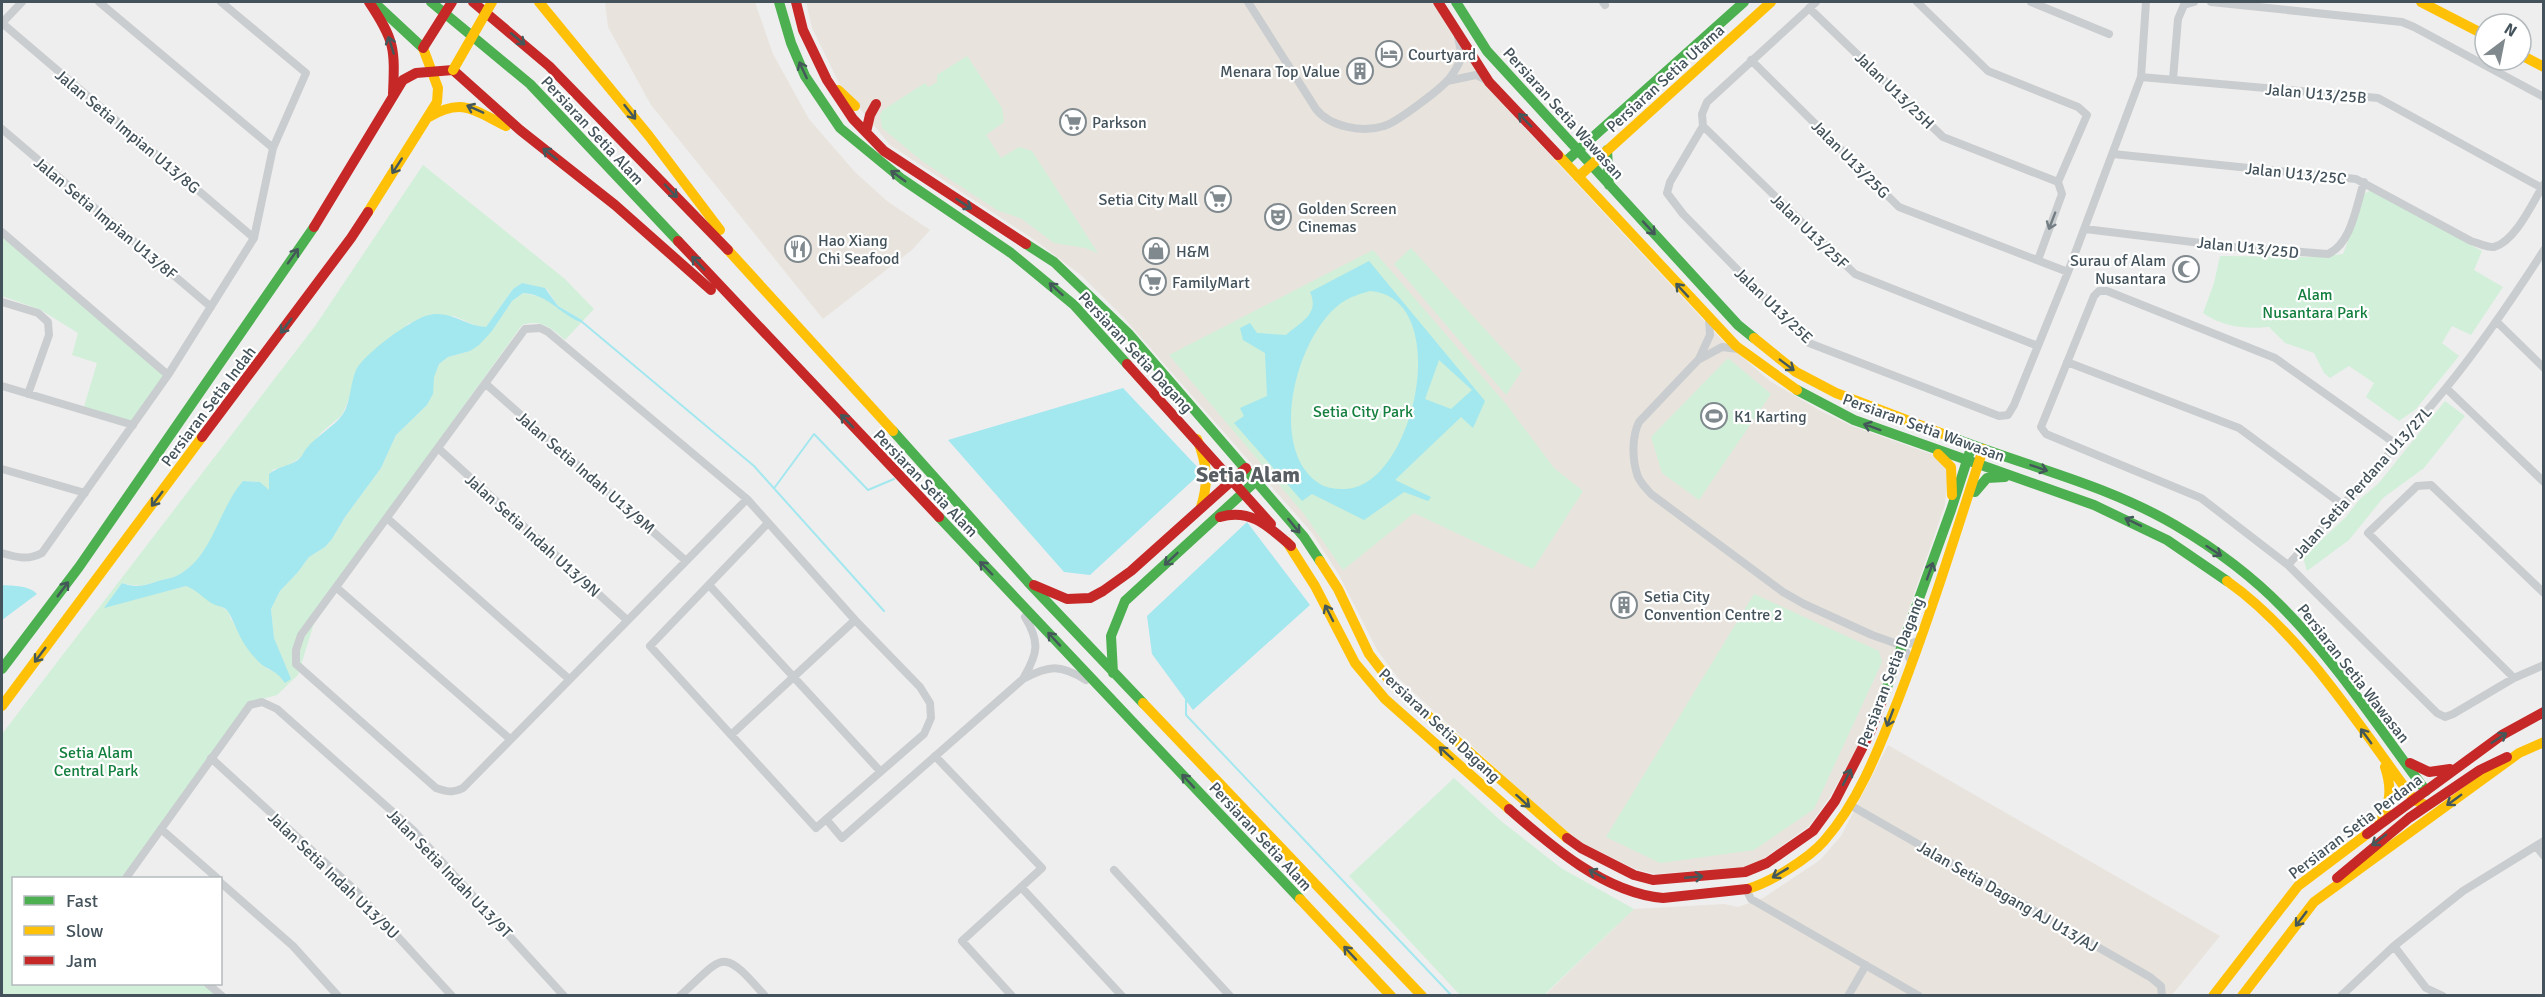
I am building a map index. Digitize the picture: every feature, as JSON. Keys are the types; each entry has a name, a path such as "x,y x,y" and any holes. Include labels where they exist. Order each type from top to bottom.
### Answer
{"main road":[{"path":"371,2 423,48 452,2"},
{"path":"371,2 386,27 395,53 393,94"},
{"name":"Persiaran Setia Alam","path":"431,2 530,84 1390,996"},
{"name":"Persiaran Setia Alam","path":"473,2 549,66 750,272 1028,582 1422,996"},
{"path":"453,70 492,2"},
{"path":"539,2 612,90 750,272"},
{"path":"553,2 612,90"},
{"name":"Persiaran Setia Dagang","path":"779,2 791,43 805,76 840,128 871,156 1011,253 1074,305 1291,546 1315,586 1354,663 1377,690 1550,845 1573,861 1625,889 1651,897 1690,897 1746,889 1794,865 1823,842 1850,805 1882,740 1921,640 1983,449"},
{"name":"Persiaran Setia Dagang","path":"796,2 803,30 827,80 847,111 884,150 1054,262 1128,333 1304,537 1338,589 1370,654 1392,684 1557,831 1602,859 1634,875 1653,880 1745,872 1767,863 1813,831 1835,801 1870,733 1903,646 1972,445"},
{"name":"Persiaran Setia Wawasan","path":"1438,2 1489,82 1709,319 1742,350 1810,398 1854,420 2094,505 2167,540 2240,590 2272,619 2325,679 2414,800"},
{"name":"Persiaran Setia Wawasan","path":"1456,2 1487,51 1738,325 1796,372 1860,403 1983,449 2076,480 2126,501 2175,525 2229,561 2282,607 2312,639 2426,791"},
{"name":"Persiaran Setia Utama","path":"1565,162 1744,2"},
{"name":"Persiaran Setia Utama","path":"1578,177 1771,2"},
{"path":"2421,2 2431,4 2473,28"},
{"name":"Persiaran Setia Indah","path":"2,706 351,238 429,117 439,95 423,48"},
{"path":"393,94 408,75 453,70 520,130 615,205 781,352"},
{"path":"827,80 855,106"},
{"name":"Persiaran Setia Indah","path":"2,669 80,567 319,219 393,94"},
{"path":"429,117 441,109 461,104 481,111 500,124 520,130"},
{"path":"866,132 870,115 876,104"},
{"path":"1561,133 1580,139 1591,138"},
{"path":"1607,150 1609,186"},
{"path":"1197,439 1206,459 1209,476 1207,492 1200,510"},
{"path":"1927,447 1948,461 1953,468 1951,510"},
{"path":"1028,582 1067,599 1090,598 1131,571 1246,468"},
{"path":"1963,515 1981,480 1987,477 1999,476 2034,484"},
{"path":"1257,480 1125,601 1112,625 1110,649 1113,673 1131,682 1347,904 1432,996"},
{"path":"1214,519 1231,512 1243,512 1256,518 1291,546"},
{"name":"Persiaran Setia Perdana","path":"2213,996 2298,886 2502,735 2544,712"},
{"path":"2242,996 2314,902 2362,854 2426,805 2494,761 2544,742"},
{"path":"2394,748 2417,770 2439,773 2457,767"},
{"path":"2314,902 2519,753"},
{"path":"2376,828 2386,813 2391,795 2382,758"},
{"path":"2426,791 2426,805"},
{"path":"2414,800 2426,805"}],"street":[{"path":"2,23 22,2"},
{"path":"99,2 273,148"},
{"path":"2,553 20,558 33,557 42,553 168,375 254,238 273,148 306,73 221,2"},
{"path":"1248,2 1323,118 1359,128 1384,127 1447,81 1462,57 1457,35"},
{"path":"1917,2 1988,71 2078,107 2087,115 2058,182 2062,194 2038,260"},
{"path":"2031,2 2109,34"},
{"path":"2038,346 2085,229 2141,77 2146,2"},
{"path":"2173,79 2178,19 2184,5 2194,2"},
{"path":"2211,2 2402,22 2544,97"},
{"path":"1703,126 1702,114 1707,102 1813,4"},
{"name":"Jalan U13/25H","path":"1813,4 1943,137 2058,182"},
{"name":"Jalan Setia Impian U13/8G","path":"2,23 254,238"},
{"name":"Jalan U13/25G","path":"1751,60 1899,207 2068,272"},
{"path":"1447,81 1476,75 1489,82"},
{"name":"Jalan U13/25B","path":"2141,77 2379,98 2543,186"},
{"name":"Jalan U13/25E","path":"1703,126 1670,183 1667,193 1683,214 1809,342 1990,414 2008,416 2038,346"},
{"name":"Jalan U13/25F","path":"1703,126 1855,274 2038,346"},
{"name":"Jalan Setia Impian U13/8F","path":"2,129 211,306"},
{"name":"Jalan U13/25C","path":"2113,154 2356,179 2471,241 2491,248 2505,243 2516,230 2543,186"},
{"name":"Jalan U13/25D","path":"2085,229 2234,247 2328,254 2339,249 2346,237 2364,182"},
{"path":"2,232 168,375"},
{"name":"Jalan Setia Perdana U13/27L","path":"2396,444 2275,358 2107,291 2099,291 2094,296 2041,423 2043,433 2201,498 2288,565 2446,388 2497,322 2542,256"},
{"path":"2,302 38,313 48,322 49,335 28,394"},
{"path":"1709,319 1710,335 1698,360 1639,422 1633,434 1637,475 1642,484 1651,494 1783,592 1850,626 1903,646 1921,640"},
{"path":"2497,322 2544,368"},
{"path":"747,499 463,788 455,792 445,792 436,788 296,664 296,650 301,635 338,588 525,329 540,328 548,332 747,499 855,620 920,687 930,703 931,718 924,734 816,828 650,646 768,523"},
{"path":"1698,360 1725,346 1742,350"},
{"path":"2067,362 2239,428 2343,505"},
{"name":"Jalan Setia Indah U13/9M","path":"486,384 686,561"},
{"path":"2,386 133,425"},
{"path":"2446,388 2544,482"},
{"name":"Jalan Setia Indah U13/9N","path":"439,449 627,620"},
{"path":"2,469 85,493"},
{"path":"2514,678 2368,533 2417,486 2425,484 2436,489 2544,593"},
{"path":"388,519 569,679"},
{"path":"2288,565 2437,713 2445,717 2514,678 2544,665"},
{"path":"709,585 880,771"},
{"path":"338,588 510,739"},
{"path":"1013,595 1032,628 1036,644 1035,658 1023,679"},
{"path":"731,735 855,620"},
{"path":"1903,646 1912,663"},
{"path":"826,819 842,838 1023,679 1041,670 1057,667 1073,672 1102,690"},
{"name":"Jalan Setia Indah U13/9T","path":"212,758 250,705 262,702 277,709 413,830 564,996"},
{"path":"935,756 1042,868 962,941 1012,996"},
{"path":"127,877 212,758"},
{"name":"Jalan Setia Indah U13/9U","path":"212,758 355,890 452,996"},
{"name":"Jalan Setia Dagang AJ U13/AJ","path":"1850,805 2150,977 2162,993"},
{"path":"161,829 215,877"},
{"path":"2341,996 2394,946 2463,891 2544,841"},
{"path":"2536,846 2544,856"},
{"path":"1114,870 1230,996"},
{"path":"222,884 293,946 338,996"},
{"path":"1021,887 1122,996"},
{"path":"1746,889 1751,899 1919,996"},
{"path":"2394,946 2427,988 2443,996"},
{"path":"680,996 713,965 729,961 738,966 765,996"},
{"path":"1848,996 1866,965"},
{"path":"209,985 222,996"}],"shaded area":[{"path":"605,2 755,2 773,54 809,119 855,172 887,201 930,230 912,250 823,319 651,105 608,27"},
{"path":"806,2 1432,2 1484,84 1721,339 1770,381 1819,410 1852,426 1931,454 1946,464 1948,469 1945,505 1865,734 1829,798 1809,826 1763,859 1745,867 1655,874 1635,869 1583,843 1560,827 1398,678 1377,650 1339,575 1312,533 1124,318 1082,276 1036,241 890,145 839,83 812,28"},
{"path":"1888,745 2220,936 2172,995 1544,996 1634,909 1724,904 1738,907 1763,898 1820,860 1841,836"}],"green space":[{"path":"967,56 1002,108 1004,122 986,135 1001,158 1019,147 1032,151 1098,253 1085,248 1054,243 1022,219 997,210 922,161 882,128 880,115 883,110 925,83 928,87 937,82 937,75"},
{"name":"Setia Alam Central Park","path":"423,165 565,279 594,309 565,340 550,328 540,324 522,325 319,607 298,675 277,695 255,701 125,877 12,877 12,985 207,985 219,995 2,995 2,734 315,326","holes":["522,283 547,289 558,306 582,320 579,322 542,297 523,293 512,301 492,331 470,351 448,357 439,364 433,377 433,394 427,405 396,435 381,468 332,539 325,547 309,557 280,591 271,609 274,638 290,679 285,682 278,673 266,668 230,618 229,612 191,587 186,586 105,607 122,583 149,584 180,574 191,566 208,544 243,481 260,482 269,491 269,474 274,469 283,468 300,458 322,432 342,415 352,392 357,369 409,323 454,316 479,327 486,327 513,289"]},
{"name":"Alam Nusantara Park","path":"2372,190 2482,251 2474,270 2503,287 2471,335 2452,326 2442,343 2459,356 2416,409 2399,421 2366,397 2374,383 2349,366 2330,378 2324,373 2314,353 2285,343 2269,327 2234,326 2203,313 2214,283 2220,256 2313,257 2343,254 2353,228 2359,196"},
{"path":"2,232 168,375 133,425 83,410 97,363 72,355 78,333 41,310 2,296"},
{"path":"1411,248 1522,370 1506,395 1394,264"},
{"name":"Setia City Park","path":"1373,250 1506,404 1554,468 1583,491 1533,569 1414,513 1343,570 1304,514 1169,355"},
{"name":"K1 Karting","path":"1728,358 1771,394 1699,500 1662,473 1651,437"},
{"path":"2445,401 2465,416 2424,468 2383,498 2349,540 2307,571 2303,557 2345,518 2360,499 2378,484"},
{"path":"1754,594 1879,651 1882,662 1814,809 1754,850 1660,863 1606,837"},
{"path":"1454,778 1501,821 1561,868 1634,909 1544,995 1460,995 1349,876"}],"water":[{"path":"1369,261 1485,401 1473,428 1461,417 1395,480 1431,497 1428,501 1404,492 1364,520 1312,494 1302,501 1234,423 1244,416 1240,408 1267,396 1265,353 1243,340 1240,328 1250,323 1257,333 1286,335 1311,312 1313,306 1310,292","holes":["1370,291 1396,301 1412,325 1418,357 1415,393 1405,429 1389,460 1368,481 1343,489 1329,488 1317,482 1302,465 1293,443 1291,418 1294,391 1301,364 1312,339 1325,318 1344,301","1439,360 1472,390 1451,409 1425,399"]},
{"path":"522,283 545,288 558,306 582,320 580,322 546,300 523,293 512,301 492,331 479,345 470,351 448,357 439,364 434,377 433,394 427,405 396,435 381,468 332,539 325,547 309,557 280,591 271,609 274,638 291,679 285,683 251,654 226,609 213,604 186,586 104,608 122,583 136,586 149,584 180,574 191,566 208,543 243,481 260,482 269,490 269,474 301,458 310,444 343,414 348,404 356,370 368,355 389,338 421,318 437,314 486,327 513,289"},
{"path":"1123,388 1202,472 1090,575 1064,572 948,440"},
{"path":"1247,522 1310,605 1193,710 1152,654 1147,616"},
{"path":"2,585 25,587 37,594 2,620"}],"waterway":[{"path":"581,321 754,466 884,611"},
{"path":"775,487 814,434 868,490 894,479"},
{"path":"1186,699 1186,715 1452,996"}],"traffic: fast":[{"path":"431,2 530,84 678,241"},
{"path":"779,2 791,43 805,76 840,128 902,179 1011,253 1074,305 1127,364"},
{"path":"1456,2 1487,51 1738,325 1754,338"},
{"path":"1565,162 1744,2"},
{"path":"379,7 423,48"},
{"path":"1607,150 1609,185"},
{"path":"2,669 79,567 314,227"},
{"path":"1026,244 1054,262 1128,333 1304,537 1320,561"},
{"path":"1797,390 1854,420 2094,505 2167,540 2227,581"},
{"path":"893,431 1028,582 1143,703"},
{"path":"1956,439 2095,488 2149,511 2204,543 2232,563 2271,596 2322,651 2426,791"},
{"path":"1882,701 1972,445"},
{"path":"1975,492 1987,478 2005,477"},
{"path":"1113,673 1111,636 1125,601 1257,480"},
{"path":"939,517 1300,899"}],"traffic: slow":[{"path":"453,70 492,2"},
{"path":"539,2 649,136 720,230"},
{"path":"1578,177 1771,2"},
{"path":"2421,2 2473,29"},
{"path":"368,212 437,102 438,88 423,48"},
{"path":"2533,61 2544,67"},
{"path":"838,90 855,106"},
{"path":"429,117 451,108 469,108 506,126"},
{"path":"1558,155 1736,346 1797,390"},
{"path":"728,250 893,431"},
{"path":"1754,338 1796,372 1836,393 1956,439"},
{"path":"2,706 202,437"},
{"path":"1197,439 1206,473 1201,507"},
{"path":"1747,889 1778,876 1817,848 1848,809 1858,791 1883,737 1910,669 1983,449"},
{"path":"1938,454 1951,467 1952,495"},
{"path":"1287,542 1315,586 1355,663 1385,699 1509,809"},
{"path":"1320,561 1338,589 1369,654 1392,684 1567,838"},
{"path":"2227,581 2254,602 2304,654 2351,712 2414,800 2426,805"},
{"path":"1143,703 1422,996"},
{"path":"2242,996 2314,902 2519,753 2544,742"},
{"path":"2379,823 2389,796 2389,782 2385,767"},
{"path":"2213,996 2298,886 2367,834"},
{"path":"1300,899 1391,996"}],"traffic: jam":[{"path":"369,2 384,26 392,45 393,94"},
{"path":"423,48 452,2"},
{"path":"473,2 549,66 728,250"},
{"path":"796,2 803,30 827,80 853,119 884,151 1026,244"},
{"path":"1438,2 1489,82 1558,155"},
{"path":"314,227 403,80 416,73 453,70"},
{"path":"453,70 520,130 615,205 711,290"},
{"path":"866,132 870,115 876,104"},
{"path":"202,437 368,212"},
{"path":"678,241 939,517"},
{"path":"1127,364 1271,524"},
{"path":"1034,585 1067,599 1090,598 1103,591 1131,571 1246,468"},
{"path":"1220,517 1231,515 1250,517 1267,526 1291,546"},
{"path":"1567,838 1581,848 1634,875 1653,880 1745,872 1767,863 1813,831 1835,801 1870,733 1882,701"},
{"path":"2367,834 2502,735 2544,712"},
{"path":"2337,878 2409,818 2480,770 2507,757"},
{"path":"2410,763 2429,772 2450,769"},
{"path":"1509,809 1580,866 1620,887 1663,898 1747,889"}],"place":[{"name":"Courtyard","path":"1389,54"},
{"name":"Menara Top Value","path":"1360,71"},
{"name":"Parkson","path":"1073,122"},
{"name":"Setia City Mall","path":"1218,199"},
{"name":"Golden Screen Cinemas","path":"1278,217"},
{"name":"Hao Xiang Chi Seafood","path":"798,249"},
{"name":"H&M","path":"1156,251"},
{"name":"Surau of Alam Nusantara","path":"2186,269"},
{"name":"FamilyMart","path":"1153,282"},
{"name":"K1 Karting","path":"1714,416"},
{"name":"Setia City Convention Centre 2","path":"1624,605"}],"district":[{"name":"Setia Alam","path":"1248,474"}]}
